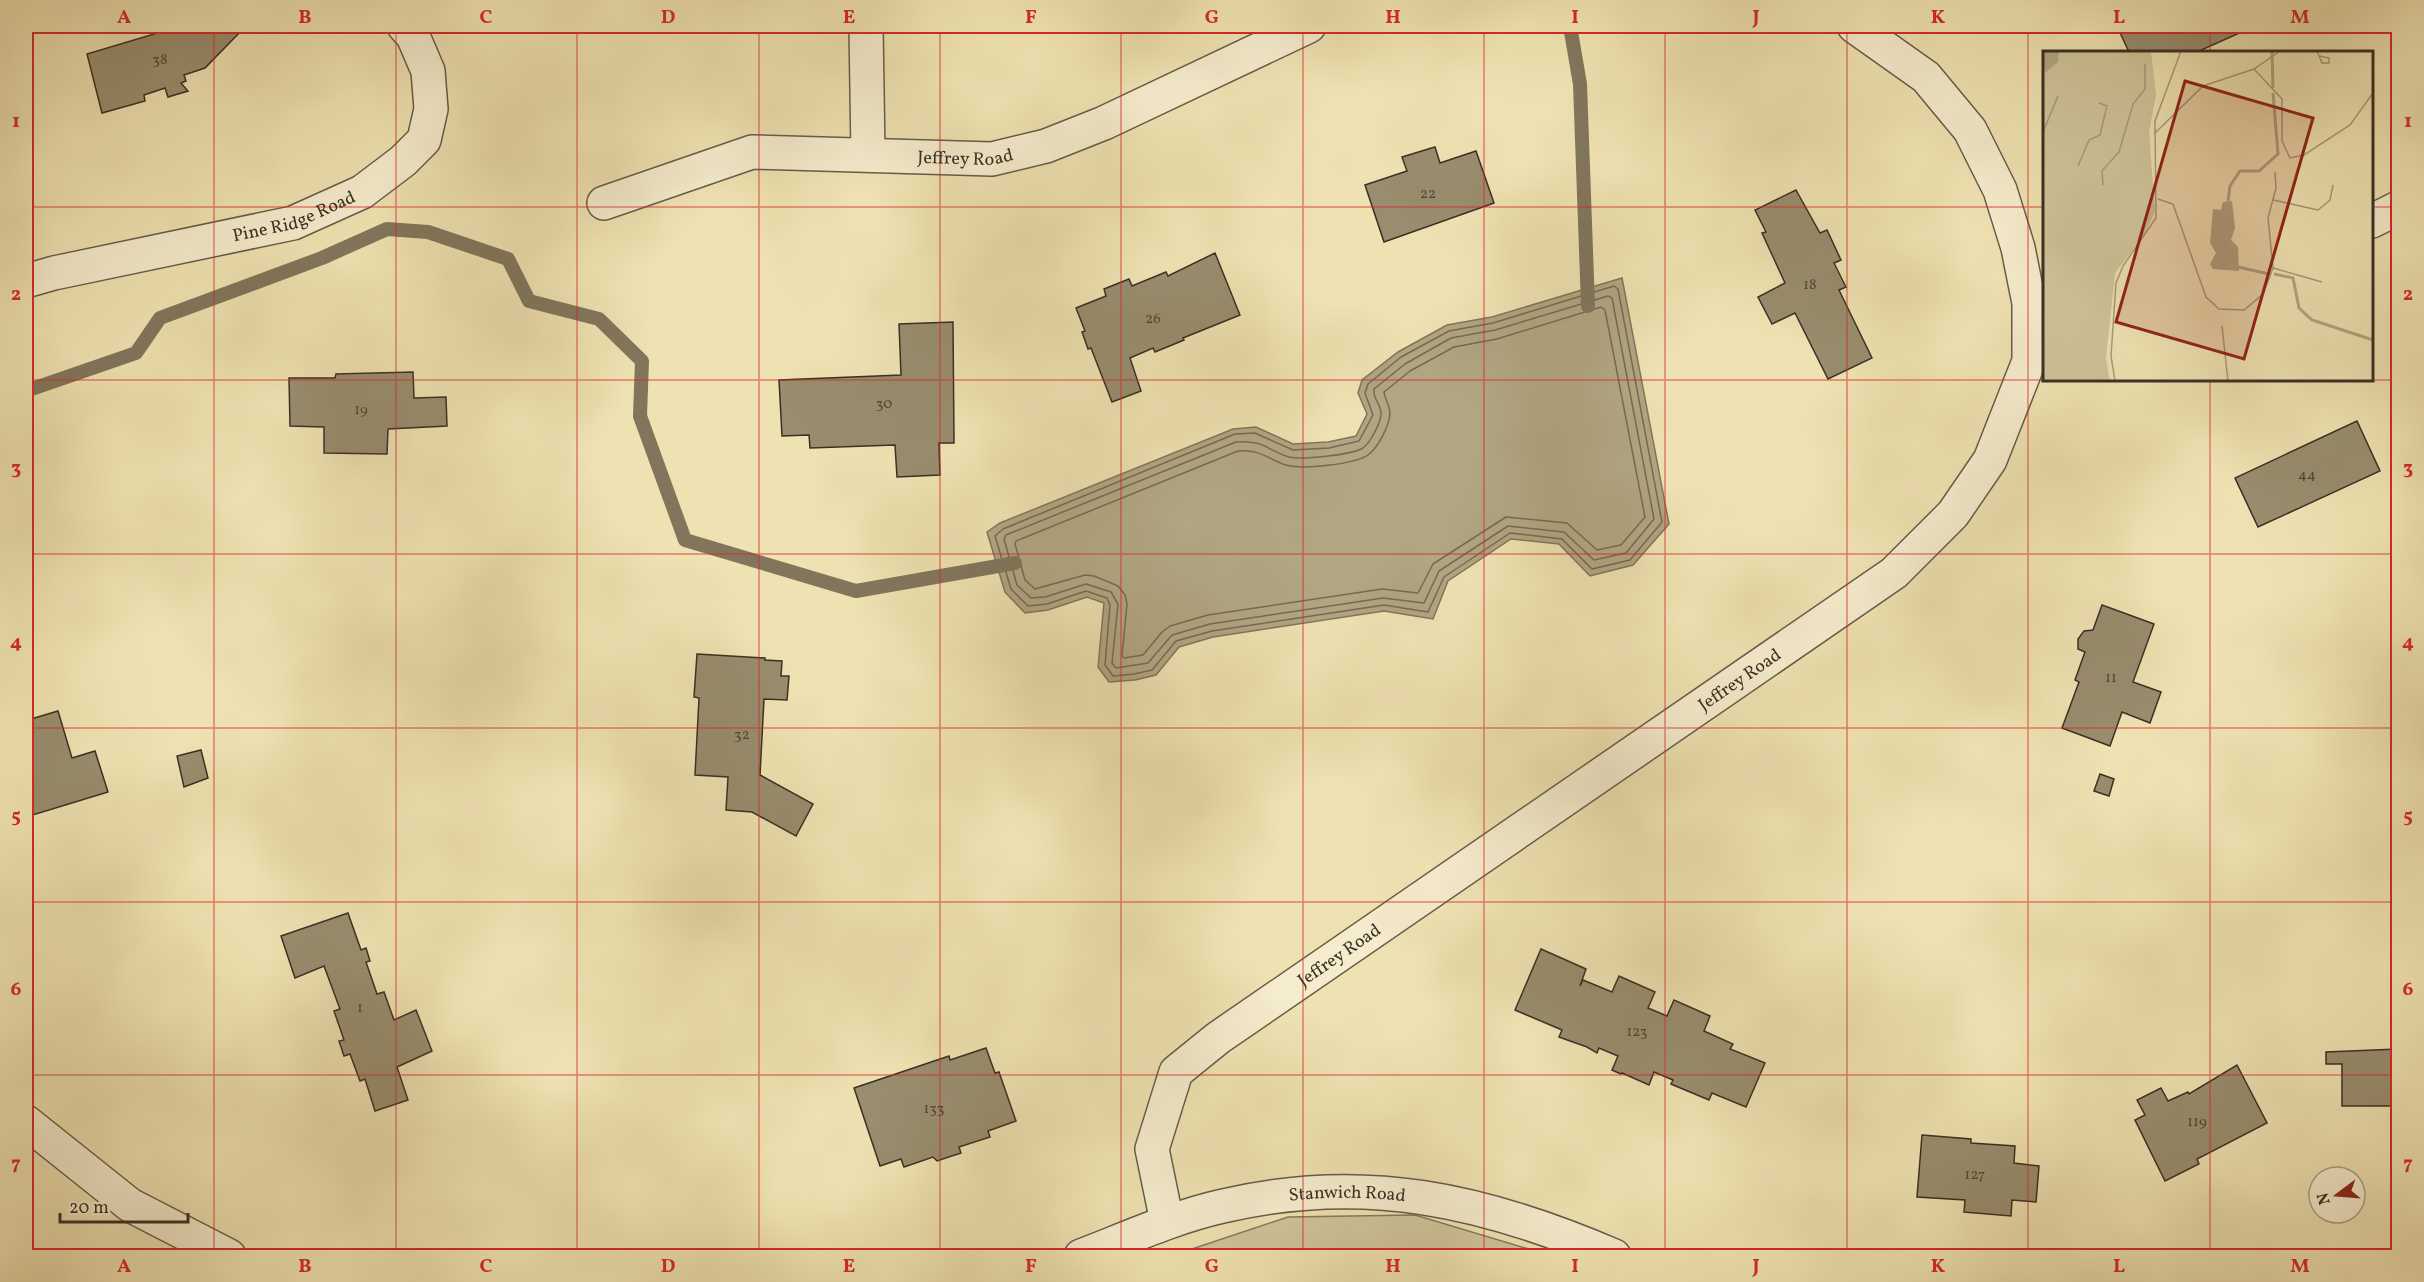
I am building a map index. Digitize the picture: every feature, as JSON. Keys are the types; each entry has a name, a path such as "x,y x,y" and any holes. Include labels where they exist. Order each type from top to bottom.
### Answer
{"street":[{"name":"Pine Ridge Road","path":"26,281 65,270 293,223 362,192 403,161 424,140 431,109 428,71 413,36 404,26"},
{"path":"866,26 868,154"},
{"name":"Jeffrey Road","path":"604,203 753,152 993,159 1046,146 1104,123 1309,26"},
{"name":"Jeffrey Road","path":"1167,1222 1152,1149 1176,1072 1218,1038 1894,573 1953,514 1990,460 2029,361 2029,303 2018,248 2000,190 1970,130 1926,77 1854,26"},
{"path":"2373,220 2398,208"},
{"path":"26,1122 130,1205 229,1257"},
{"name":"Stanwich Road","path":"1081,1257 1167,1222 1221,1206 1258,1198 1337,1191 1385,1192 1444,1201 1508,1216 1563,1235 1614,1257"}],"shaded area":[{"path":"1415,1215 1552,1256 1171,1256 1288,1217"}],"water":[{"path":"1622,278 1669,524 1633,565 1590,576 1559,544 1511,539 1448,581 1433,619 1384,611 1213,637 1179,647 1156,675 1135,680 1109,682 1098,667 1104,603 1087,597 1048,610 1025,613 1005,592 987,532 1000,523 1233,429 1256,427 1293,444 1328,442 1356,436 1367,414 1358,393 1362,380 1398,352 1447,325 1492,317"}],"building":[{"path":"181,26 238,26 242,30 205,68 184,75 186,81 181,83 188,91 168,97 165,88 144,95 145,101 102,113 87,54"},
{"path":"2117,26 2255,26 2199,51 2129,51"},
{"path":"1435,147 1440,163 1476,151 1494,203 1384,242 1365,185 1407,171 1402,157"},
{"path":"1796,190 1820,233 1827,230 1841,260 1834,263 1846,287 1839,290 1872,358 1828,379 1795,313 1772,324 1758,297 1785,283 1762,233 1766,232 1755,210"},
{"path":"1215,253 1240,315 1155,352 1153,348 1130,358 1141,391 1112,402 1091,348 1088,349 1082,332 1085,331 1076,308 1106,296 1104,289 1129,279 1132,286 1166,272 1168,276"},
{"path":"953,322 954,443 939,443 940,475 897,477 895,445 810,448 809,435 782,436 779,380 901,375 899,324"},
{"path":"413,372 414,398 446,397 447,426 388,429 387,454 324,453 324,427 290,426 289,378 335,378 336,374"},
{"path":"2357,421 2380,471 2258,527 2235,478"},
{"path":"2102,605 2154,624 2133,682 2161,692 2150,723 2122,712 2110,746 2062,728 2079,682 2075,680 2085,652 2078,649 2078,639 2084,631 2093,630"},
{"path":"697,654 782,661 781,676 789,676 787,700 764,699 760,775 813,804 796,836 752,812 726,810 728,777 695,775 699,698 694,697"},
{"path":"26,700 31,719 58,711 72,758 95,751 108,792 26,817"},
{"path":"201,750 208,778 184,787 177,756"},
{"path":"2100,774 2114,779 2109,796 2094,791"},
{"path":"348,913 361,950 366,948 370,961 366,962 377,994 384,992 394,1020 416,1010 432,1051 397,1067 408,1100 375,1111 365,1079 360,1081 350,1054 344,1056 339,1041 344,1040 334,1011 340,1009 324,966 295,978 281,936"},
{"path":"1541,949 1586,969 1580,986 1583,980 1612,992 1619,976 1655,992 1648,1008 1667,1016 1674,1000 1710,1016 1704,1031 1733,1044 1730,1049 1765,1063 1746,1107 1712,1093 1709,1100 1671,1084 1673,1080 1654,1072 1649,1085 1621,1074 1612,1070 1618,1056 1599,1048 1597,1053 1559,1037 1562,1030 1515,1010"},
{"path":"986,1048 995,1073 999,1072 1016,1121 988,1131 990,1137 959,1147 961,1153 937,1161 933,1157 904,1167 901,1159 880,1166 854,1088 949,1056 950,1060"},
{"path":"2398,1049 2398,1106 2342,1106 2342,1064 2326,1064 2326,1052"},
{"path":"2237,1065 2267,1123 2197,1159 2199,1164 2165,1181 2135,1120 2145,1115 2137,1100 2161,1088 2168,1101 2188,1092 2189,1094"},
{"path":"1922,1135 1971,1139 1971,1143 2015,1146 2014,1163 2039,1166 2036,1202 2012,1200 2011,1216 1964,1212 1965,1200 1917,1197"}],"waterway":[{"path":"1570,26 1580,84 1588,306"},
{"path":"26,391 136,353 160,318 322,258 387,229 428,232 508,259 529,301 599,319 642,361 640,416 685,540 856,591 1015,563"}]}
